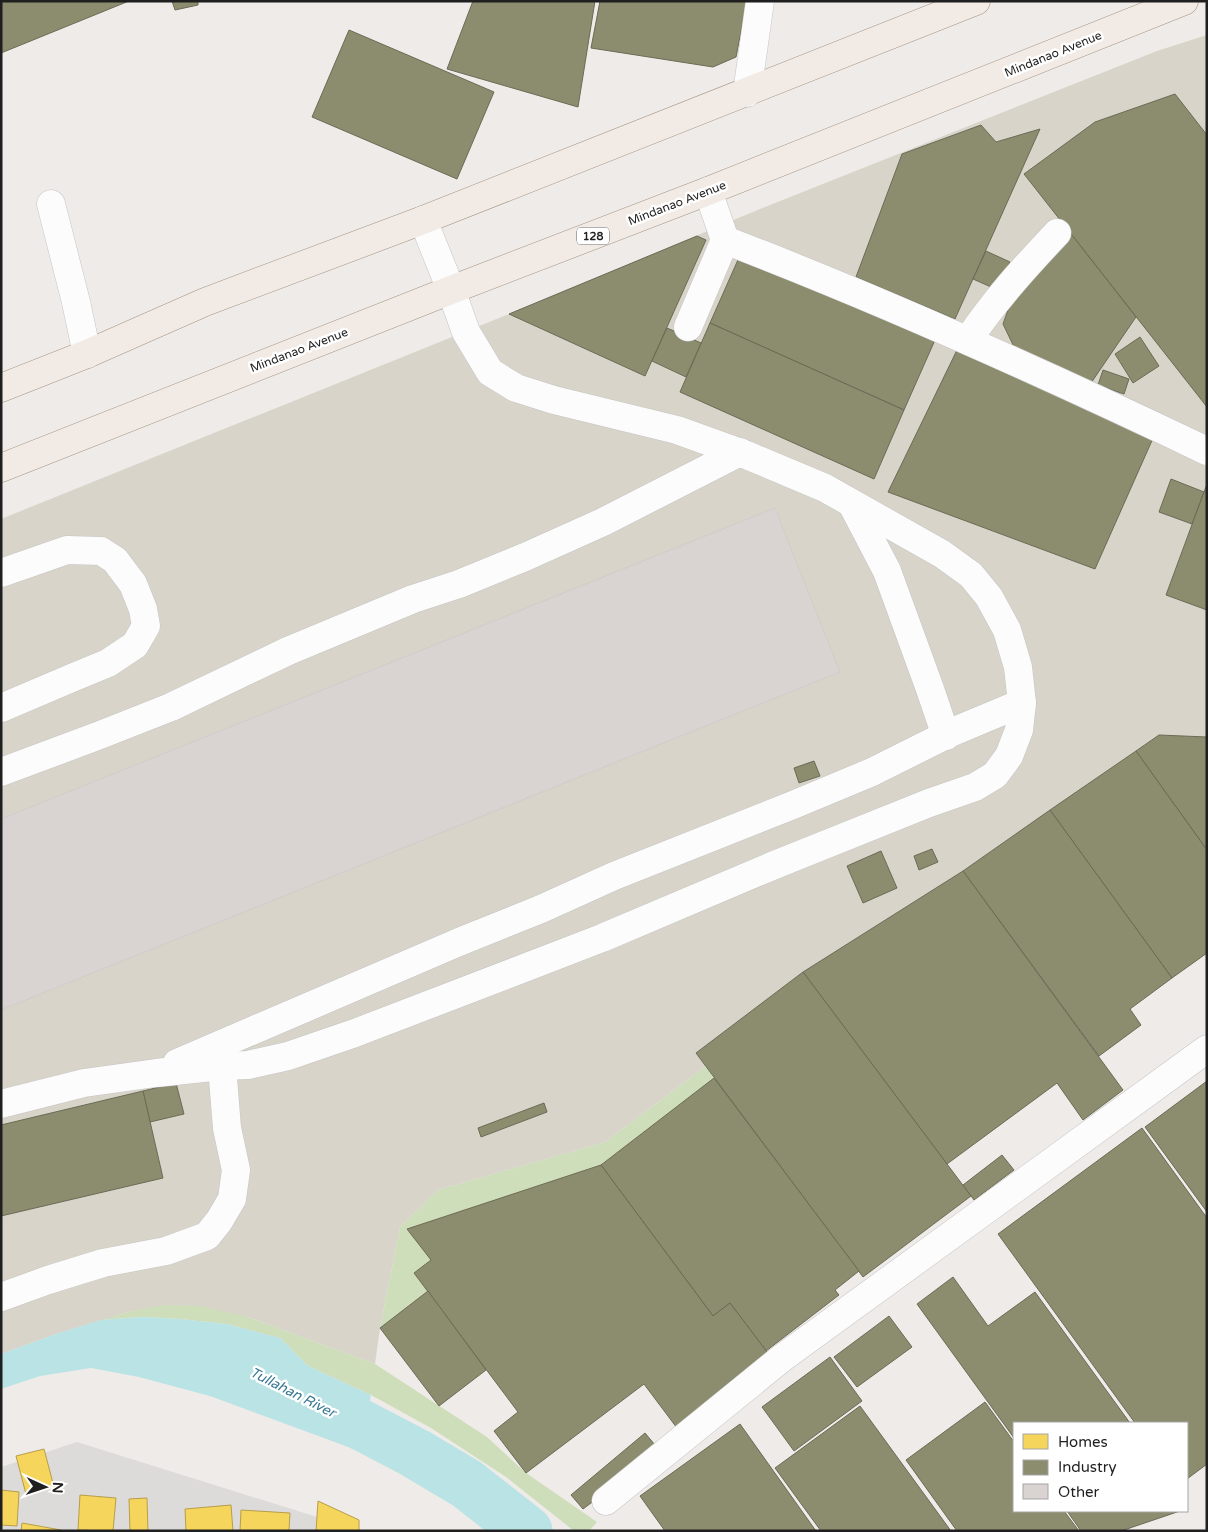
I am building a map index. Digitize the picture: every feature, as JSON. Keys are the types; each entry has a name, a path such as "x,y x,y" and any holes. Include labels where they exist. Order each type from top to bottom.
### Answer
{"main road":[{"path":"1,388 87,354 205,302 423,220 976,1"},
{"name":"Mindanao Avenue","path":"1,468 451,290 708,192 1184,1"}],"lane":[{"path":"747,93 760,1"},
{"path":"688,327 724,240 708,192"},
{"path":"51,204 87,354"},
{"path":"1,1104 84,1083 156,1073 248,1065 280,1058 355,1033 602,938 772,866 929,803 975,787 995,776 1009,756 1020,730 1022,703 1018,667 1007,630 989,597 971,575 942,554 824,488 740,452 677,430 554,400 516,388 490,372 466,332 423,220"},
{"path":"968,340 988,310 1012,281 1057,233"},
{"path":"724,240 846,288 968,340 1207,451"},
{"path":"1,772 171,707 288,651 413,599 459,584 525,557 603,522 740,452"},
{"path":"852,504 887,571 946,736"},
{"path":"1,573 67,550 101,551 115,560 133,584 143,608 146,626 135,645 108,663 1,708"},
{"path":"156,1073 614,876 872,772 946,736 1022,703"},
{"path":"606,1501 782,1358 1207,1049"},
{"path":"1,1297 103,1263 166,1251 207,1236 219,1221 232,1199 236,1170 227,1128 222,1066"}],"shaded area":[{"path":"1207,35 1207,737 1159,735 963,871 803,972 696,1053 706,1066 605,1142 438,1190 400,1227 380,1328 375,1364 248,1317 132,1311 56,1334 1,1354 1,519 509,314 760,209 1157,51"},
{"path":"77,1442 362,1531 1,1531 1,1467"}],"green space":[{"path":"706,1066 714,1078 601,1165 408,1229 431,1260 414,1273 428,1291 380,1328 400,1227 438,1190 605,1142"},
{"path":"163,1305 201,1306 248,1317 375,1364 487,1437 526,1473 597,1522 589,1531 574,1531 506,1477 431,1428 371,1395 308,1366 280,1338 227,1324 179,1319 142,1317 101,1320"}],"water":[{"path":"142,1317 227,1324 280,1338 308,1366 371,1395 359,1451 210,1396 139,1377 91,1368 40,1376 1,1389 1,1354 101,1320"}],"building: Homes":[{"path":"44,1449 54,1487 26,1494 16,1456"},
{"path":"1,1490 19,1492 17,1526 1,1525"},
{"path":"80,1495 116,1498 113,1531 78,1530"},
{"path":"147,1498 148,1531 130,1531 129,1499"},
{"path":"318,1501 359,1520 359,1531 316,1531"},
{"path":"231,1505 233,1531 186,1531 185,1509"},
{"path":"241,1510 290,1513 289,1531 240,1531"},
{"path":"22,1523 61,1530 61,1531 21,1531"}],"building: Industry":[{"path":"1,1 129,1 1,53"},
{"path":"172,1 198,1 198,5 175,10"},
{"path":"473,1 595,1 578,107 447,69"},
{"path":"600,1 747,1 736,57 713,67 591,48"},
{"path":"349,30 494,92 457,179 312,117"},
{"path":"1175,94 1207,135 1207,407 1024,174 1095,122"},
{"path":"981,125 996,142 1040,129 955,319 856,277 902,154"},
{"path":"1068,230 1136,317 1091,383 1017,353 1003,324 1013,296"},
{"path":"697,236 706,240 645,376 509,314"},
{"path":"986,251 1010,262 998,290 973,279"},
{"path":"741,253 935,340 904,410 710,323"},
{"path":"710,323 904,410 874,479 680,392"},
{"path":"667,328 701,343 686,377 652,361"},
{"path":"1140,337 1159,366 1133,383 1115,354"},
{"path":"958,348 1154,436 1095,569 888,492"},
{"path":"1103,370 1129,379 1124,394 1098,385"},
{"path":"1171,479 1204,492 1192,524 1159,512"},
{"path":"1207,484 1207,610 1166,595"},
{"path":"1159,735 1207,737 1207,850 1136,751"},
{"path":"1136,751 1207,850 1207,953 1172,978 1050,810"},
{"path":"814,761 820,776 799,783 794,768"},
{"path":"1050,810 1172,978 1130,1009 1141,1025 1099,1056 963,871"},
{"path":"932,849 938,862 919,870 914,856"},
{"path":"881,851 897,888 863,903 847,866"},
{"path":"963,871 1123,1090 1083,1120 1057,1083 947,1164 803,972"},
{"path":"803,972 971,1196 863,1277 696,1053"},
{"path":"714,1078 859,1271 835,1290 839,1295 766,1351 730,1303 713,1316 601,1165"},
{"path":"1207,1081 1207,1212 1145,1127"},
{"path":"176,1083 184,1114 150,1122 143,1091"},
{"path":"143,1091 163,1178 1,1216 1,1125"},
{"path":"544,1103 547,1112 481,1137 478,1128"},
{"path":"1142,1128 1207,1218 1207,1464 1188,1478 1188,1422 1134,1422 998,1234"},
{"path":"1002,1155 1014,1170 974,1200 963,1185"},
{"path":"601,1165 713,1316 730,1303 771,1357 677,1428 644,1384 526,1473 494,1431 518,1412 414,1273 431,1260 407,1229"},
{"path":"953,1277 988,1326 1035,1292 1129,1422 1013,1422 1013,1437 917,1304"},
{"path":"428,1291 486,1370 439,1406 380,1328"},
{"path":"889,1316 912,1347 857,1387 834,1357"},
{"path":"830,1357 862,1401 794,1451 762,1407"},
{"path":"985,1402 1013,1441 1013,1512 1065,1512 1079,1531 957,1531 906,1460"},
{"path":"860,1406 951,1531 821,1531 775,1468"},
{"path":"740,1424 816,1531 665,1531 640,1496"},
{"path":"645,1433 660,1451 583,1509 571,1495"},
{"path":"1068,1512 1177,1512 1121,1531 1081,1531"}],"building: Other":[{"path":"775,508 840,672 1,1010 1,819"}],"waterway":[{"name":"Tullahan River","path":"302,1394 415,1453 467,1484 527,1531"}]}
